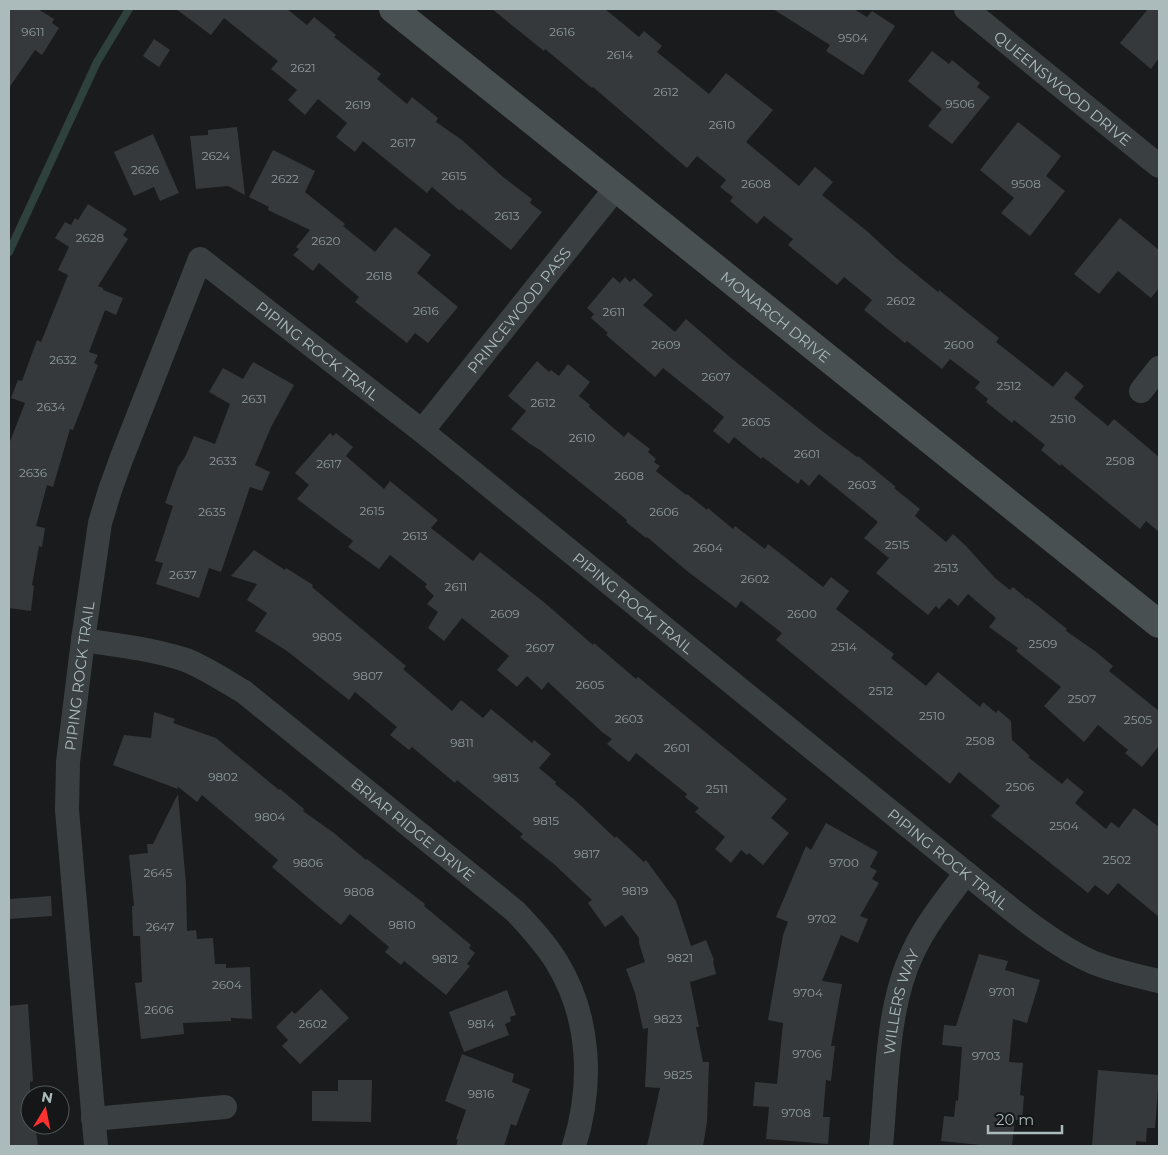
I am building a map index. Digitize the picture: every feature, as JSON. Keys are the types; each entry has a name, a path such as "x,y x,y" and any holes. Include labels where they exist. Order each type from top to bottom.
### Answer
{"street":[{"name":"MONARCH DRIVE","path":"393,9 1159,624"},
{"name":"QUEENSWOOD DRIVE","path":"966,9 1159,166"},
{"name":"PRINCEWOOD PASS","path":"422,431 616,188"},
{"name":"PIPING ROCK TRAIL","path":"96,1146 67,810 68,762 100,523 110,490 200,259 422,431 966,873 1066,948 1092,962 1127,974 1159,981"},
{"path":"1141,391 1159,368"},
{"name":"BRIAR RIDGE DRIVE","path":"83,640 150,650 186,661 215,674 244,692 284,722 515,911 535,932 556,962 572,994 582,1026 586,1056 586,1084 582,1113 574,1146"},
{"name":"WILLERS WAY","path":"882,1146 892,1025 903,976 925,929 966,873"},
{"path":"93,1119 225,1107"}],"building":[{"path":"9,9 38,9 54,19 52,23 59,28 42,55 35,50 9,88"},
{"path":"176,9 287,9 307,25 314,17 336,35 334,37 381,74 377,79 407,104 412,97 438,118 436,122 462,140 503,177 532,199 530,203 542,212 511,250 432,187 427,193 363,141 355,152 336,137 347,123 318,99 305,115 288,100 297,90 271,69 278,61 224,18 211,35"},
{"path":"492,9 605,9 639,37 644,31 662,46 657,52 709,94 726,73 773,110 746,142 799,186 815,167 833,182 822,195 868,232 895,257 999,338 996,342 1053,387 1066,371 1084,386 1074,398 1108,426 1114,419 1159,457 1159,532 1146,521 1140,529 1061,464 1060,466 1041,450 1045,445 1014,420 1012,423 986,402 988,399 975,388 980,382 950,359 942,369 907,341 905,343 864,310 872,300 844,277 837,285 788,245 793,239 764,216 757,224 730,201 733,197 720,187 726,180 697,156 687,168 593,87"},
{"path":"773,9 854,9 867,17 872,11 895,26 863,75 826,51 830,45"},
{"path":"1148,9 1159,9 1159,58 1151,69 1120,43"},
{"path":"154,39 170,50 159,67 143,56"},
{"path":"932,51 949,64 952,60 980,83 977,87 990,97 952,144 928,126 942,109 908,81"},
{"path":"1018,122 1061,156 1046,176 1065,191 1030,236 1001,213 1014,198 980,170"},
{"path":"237,127 245,195 228,186 196,189 190,136 208,135 208,130"},
{"path":"153,134 179,193 160,201 154,187 134,196 114,152"},
{"path":"273,150 315,171 305,192 345,224 343,226 375,252 395,227 431,255 417,273 458,307 428,343 415,333 407,343 355,302 359,297 319,263 313,271 293,255 299,249 296,247 310,230 268,210 269,207 249,197"},
{"path":"88,204 127,229 123,235 128,239 98,286 123,298 116,315 105,310 89,352 98,355 94,363 98,365 73,430 70,429 53,487 47,485 36,526 45,528 42,547 39,546 32,585 34,586 31,611 9,608 9,444 25,403 11,398 18,380 22,381 37,340 41,342 68,275 58,270 69,247 55,238 65,222 71,225 75,218 78,220"},
{"path":"1120,218 1159,250 1159,288 1151,298 1118,271 1099,294 1074,274"},
{"path":"613,277 620,283 625,277 630,282 634,278 653,295 643,305 675,332 686,319 822,431 858,456 896,487 894,488 920,509 915,516 946,542 953,534 995,578 1010,590 1013,587 1028,598 1067,629 1066,631 1113,666 1109,671 1159,711 1159,746 1142,767 1125,753 1128,750 1098,725 1084,742 1044,706 1061,687 1016,651 1018,648 989,627 996,618 968,594 958,606 949,598 939,609 936,606 928,615 876,573 889,558 864,538 878,522 819,474 809,486 801,479 798,484 763,457 761,459 734,437 729,444 713,431 724,417 663,368 655,377 606,335 608,333 591,318 594,314 587,308"},
{"path":"537,361 549,372 551,370 559,376 568,364 590,382 579,396 624,437 628,432 650,449 648,452 656,459 654,462 660,466 656,471 686,495 707,510 708,508 733,529 735,526 765,549 768,544 823,587 831,577 849,591 836,609 894,654 891,658 926,686 938,672 980,707 983,702 996,713 998,710 1011,721 1012,740 1030,756 1028,757 1062,784 1067,778 1084,792 1075,803 1106,829 1111,822 1119,828 1134,808 1159,827 1159,917 1118,883 1108,895 1095,885 1088,893 991,816 1000,806 959,772 950,784 776,640 782,633 741,601 736,608 626,522 627,520 540,450 511,429 526,411 508,396"},
{"path":"253,362 294,385 271,427 255,465 270,472 262,491 250,487 221,572 209,568 199,598 156,584 163,563 155,561 173,506 165,503 178,467 185,457 194,436 215,444 230,404 209,392 223,368 243,379"},
{"path":"330,433 333,436 336,433 353,447 346,456 384,489 390,481 438,520 431,528 473,561 480,552 545,603 593,645 594,643 636,679 638,677 787,799 771,818 789,833 763,865 749,853 747,855 741,850 731,863 715,849 725,837 695,812 699,808 685,797 687,794 636,753 629,762 607,744 612,739 548,682 542,690 527,676 517,687 497,670 509,656 462,618 444,641 428,628 438,612 427,604 434,596 425,587 427,584 390,555 379,569 348,547 353,541 297,499 309,485 295,473"},
{"path":"254,550 313,585 312,587 406,666 403,669 452,711 461,700 483,718 491,709 532,743 534,740 551,754 539,768 615,838 616,836 644,862 646,860 676,901 691,946 706,940 714,960 716,974 690,982 699,1027 696,1027 703,1062 709,1062 707,1122 703,1146 647,1146 660,1088 645,1087 648,1028 643,1029 635,993 626,969 645,962 639,938 622,915 605,927 588,903 592,900 555,865 520,837 523,834 457,780 455,783 412,747 409,750 390,735 397,727 355,692 349,700 287,651 255,631 267,613 247,600 257,584 231,576"},
{"path":"154,712 175,719 173,723 216,738 304,809 303,811 425,904 424,906 471,945 469,948 475,953 467,964 470,966 446,995 404,961 401,965 385,952 389,947 350,914 341,925 272,867 278,860 202,795 197,802 177,786 178,789 113,765 124,735 151,738"},
{"path":"178,794 186,884 187,931 196,930 197,939 213,938 215,964 226,964 226,968 250,967 252,1019 231,1018 231,1021 183,1023 184,1034 141,1039 135,983 142,982 140,936 133,936 132,906 134,906 129,855 148,853 147,844 153,844"},
{"path":"826,823 878,852 870,867 877,871 872,879 879,883 860,916 868,919 858,943 841,935 822,981 842,984 831,1046 835,1046 831,1081 826,1080 823,1117 830,1117 828,1144 766,1139 769,1107 753,1106 755,1082 777,1084 783,1023 768,1020 783,935 788,922 776,917 806,846 811,850"},
{"path":"51,896 52,916 9,919 9,899"},
{"path":"979,954 1008,961 1005,970 1040,980 1027,1023 1013,1019 1009,1062 1023,1063 1020,1095 1024,1096 1022,1120 1015,1120 1012,1146 990,1146 941,1141 944,1116 954,1117 956,1100 958,1101 962,1047 942,1045 944,1025 956,1026"},
{"path":"321,989 349,1018 300,1064 282,1046 288,1040 276,1027 292,1011 295,1014"},
{"path":"507,990 516,1015 510,1017 511,1021 505,1024 509,1035 464,1052 449,1012"},
{"path":"28,1004 33,1081 30,1082 30,1085 20,1085 20,1135 36,1135 38,1146 9,1146 9,1006"},
{"path":"462,1054 514,1074 512,1082 530,1089 516,1126 511,1124 504,1146 456,1146 458,1140 456,1139 466,1110 445,1101"},
{"path":"1098,1070 1159,1075 1155,1128 1147,1128 1146,1142 1136,1141 1136,1146 1092,1146"},
{"path":"338,1080 372,1080 371,1122 312,1121 312,1091 338,1091"}],"waterway":[{"path":"9,252 97,62 129,9"}]}
